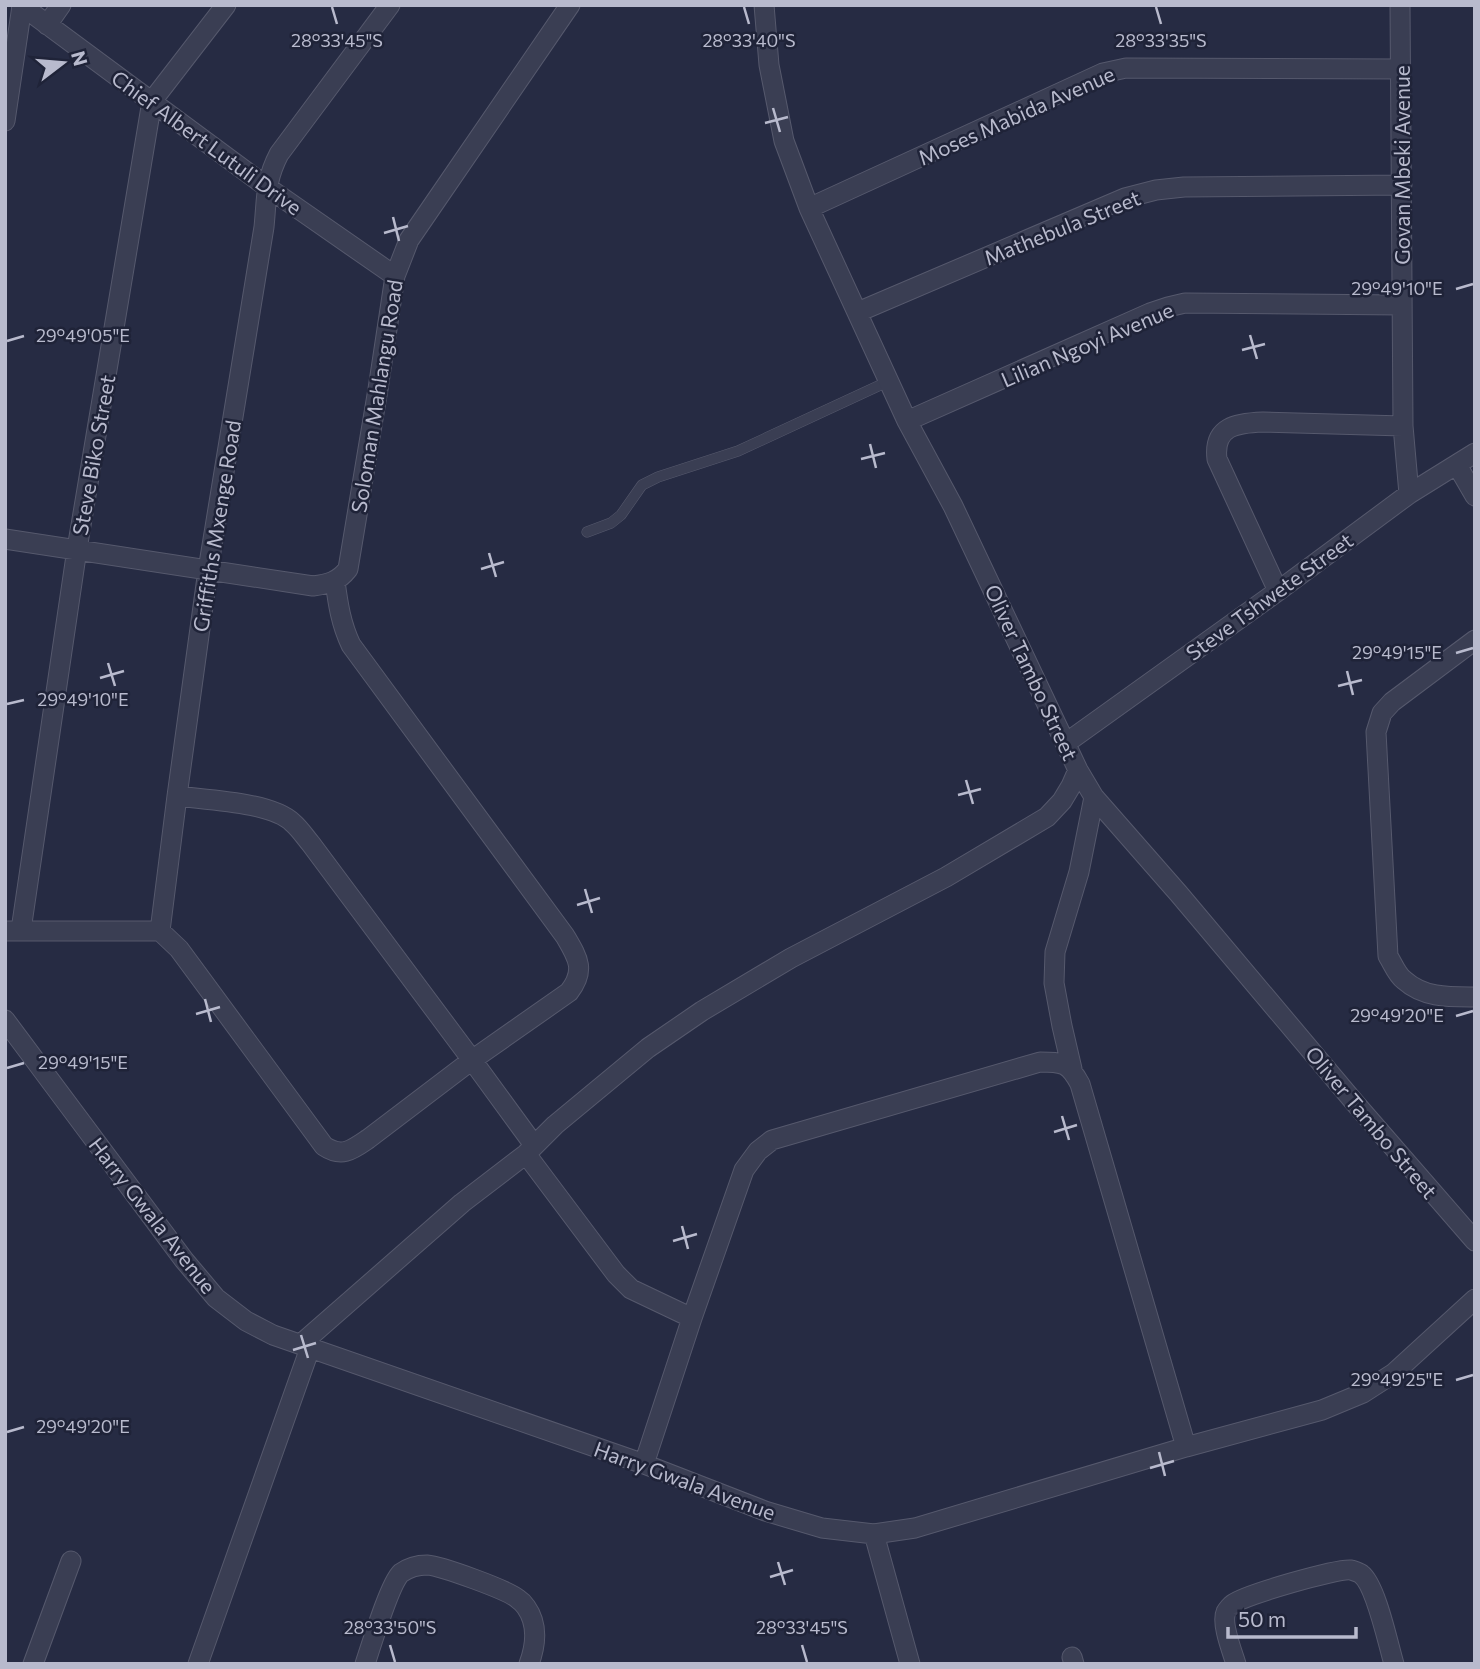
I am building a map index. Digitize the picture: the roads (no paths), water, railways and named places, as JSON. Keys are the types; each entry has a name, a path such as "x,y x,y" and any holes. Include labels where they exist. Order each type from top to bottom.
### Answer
{"street":[{"path":"47,25 61,5"},
{"name":"Steve Biko Street","path":"13,930 152,101 226,5"},
{"name":"Griffiths Mxenge Road","path":"160,931 208,570 264,227 270,172 279,155 390,5"},
{"name":"Soloman Mahlangu Road","path":"335,581 348,569 395,275 409,240 570,5"},
{"name":"Oliver Tambo Street","path":"764,5 769,65 784,141 810,208 907,421 953,506 1078,770 1094,797 1475,1241"},
{"name":"Govan Mbeki Avenue","path":"1400,5 1401,305 1404,426 1409,494"},
{"path":"5,121 22,6"},
{"name":"Chief Albert Lutuli Drive","path":"22,6 267,187 395,275"},
{"name":"Moses Mabida Avenue","path":"810,208 1103,73 1126,68 1401,69"},
{"name":"Mathebula Street","path":"858,312 1125,198 1156,190 1184,187 1402,185"},
{"name":"Lilian Ngoyi Avenue","path":"907,421 1150,313 1185,303 1401,305"},
{"path":"1278,591 1217,459 1217,440 1223,432 1234,425 1264,422 1404,426"},
{"name":"Steve Tshwete Street","path":"1066,743 1409,494 1475,453"},
{"path":"1457,465 1475,496"},
{"path":"5,539 313,586 335,581 338,611 351,645 565,936 576,953 580,968 578,981 569,992 472,1060 355,1148 333,1152 324,1146 179,948 160,931 13,930"},
{"path":"1475,640 1392,702 1382,713 1376,732 1388,956 1402,979 1424,993 1475,997"},
{"path":"198,1664 305,1346 462,1203 530,1150 555,1125 649,1048 702,1011 791,958 946,877 1047,817 1062,801 1078,770"},
{"path":"177,796 255,806 273,811 292,821 472,1060 530,1150 616,1273 631,1289 692,1318"},
{"path":"1094,797 1079,872 1055,952 1054,984 1072,1069 1080,1084 1186,1447"},
{"name":"Harry Gwala Avenue","path":"5,1020 176,1249 216,1298 246,1321 273,1335 821,1528 874,1534 915,1528 1186,1447 1322,1410 1363,1393 1394,1373 1475,1298"},
{"path":"644,1464 744,1170 758,1151 772,1140 1040,1062 1058,1062 1072,1069"},
{"path":"874,1534 910,1664"},
{"path":"33,1664 71,1561"},
{"path":"365,1664 391,1589 399,1575 411,1568 426,1565 464,1576 518,1598 532,1617 536,1632 534,1651 529,1664"},
{"path":"1236,1664 1225,1624 1225,1613 1232,1604 1246,1597 1316,1576 1352,1569 1362,1574 1368,1583 1394,1664"}],"lane":[{"path":"587,532 611,523 621,515 642,485 658,477 738,451 889,381"}]}
